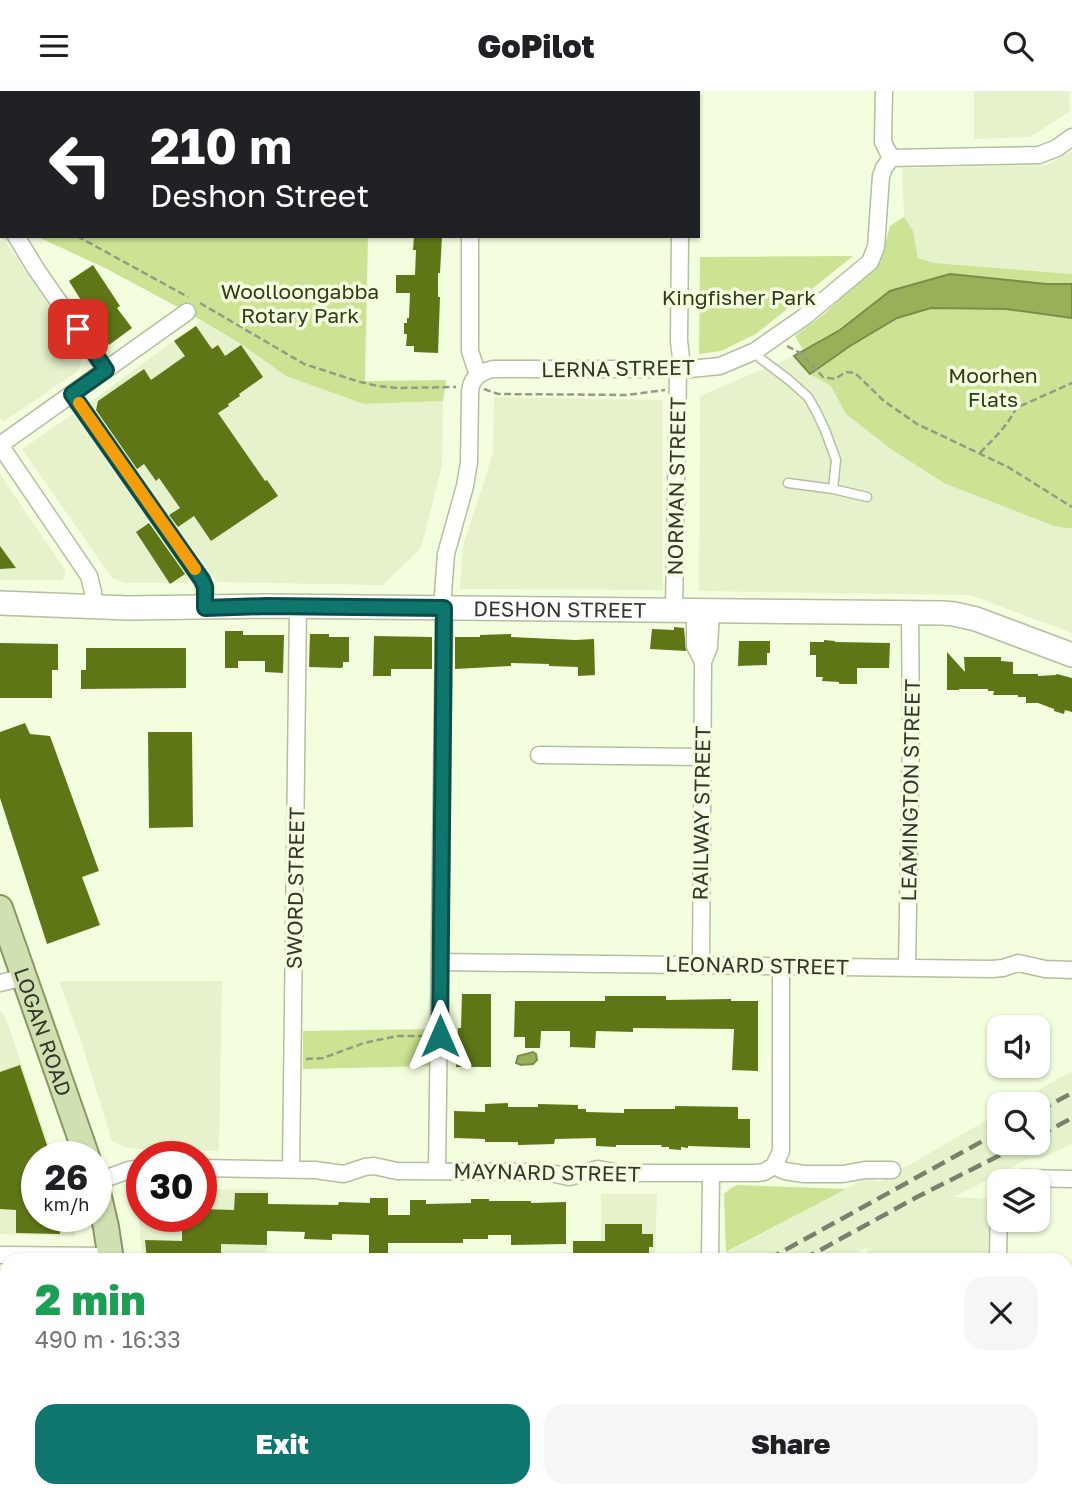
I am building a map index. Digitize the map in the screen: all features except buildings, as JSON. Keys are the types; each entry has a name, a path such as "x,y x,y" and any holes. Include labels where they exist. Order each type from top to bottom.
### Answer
{"main road":[{"name":"LOGAN ROAD","path":"0,908 81,1141"},
{"path":"107,1232 109,1253"}],"street":[{"path":"884,91 883,142 891,158 1039,155 1072,137"},
{"name":"LERNA STREET","path":"474,381 493,369 678,369 720,366 758,355 870,263 876,247 881,176 891,158"},
{"path":"437,1171 443,594 446,554 466,486 469,461 474,381 469,343 470,238"},
{"name":"NORMAN STREET","path":"680,238 681,358 678,388 693,610"},
{"path":"16,239 106,370"},
{"path":"94,606 89,576 0,445 187,312"},
{"path":"72,394 202,580 205,587 205,608"},
{"name":"DESHON STREET","path":"0,603 205,608 298,606 954,614 1072,656"},
{"name":"SWORD STREET","path":"291,1169 298,606"},
{"name":"RAILWAY STREET","path":"693,610 695,646 703,662 701,965"},
{"name":"LEAMINGTON STREET","path":"907,967 910,612"},
{"path":"539,755 702,757"},
{"name":"LEONARD STREET","path":"440,962 999,969 1018,963 1045,969 1072,970"},
{"path":"774,1166 781,1151 782,966"},
{"path":"0,983 24,977"},
{"name":"MAYNARD STREET","path":"217,1168 315,1170 344,1174 374,1166 397,1171 546,1172 569,1177 598,1169 620,1173 711,1174 757,1173 774,1166 804,1174 892,1170"},
{"path":"710,1253 711,1174"},
{"path":"1050,1179 1072,1179"},
{"path":"998,1232 998,1253"}],"lane":[{"path":"758,355 808,397 816,411 836,460 833,489"},
{"path":"788,484 833,489 867,497"}],"path":[{"path":"81,238 205,306 304,365 360,382 398,388 474,381 484,389 498,394 627,395 678,388"},
{"path":"758,355 782,344 802,354 823,377 835,379 846,372 855,373 884,401 917,425 1008,467 1072,507"},
{"path":"980,453 1001,433 1016,408 1072,383"},
{"path":"294,1059 323,1058 397,1035 440,1036"}],"shaded area":[{"path":"974,91 1069,91 1070,111 1030,137 974,139"},
{"path":"1072,151 1072,274 934,263 918,258 913,231 904,217 902,168 1047,165"},
{"path":"0,241 6,243 82,354 78,371 3,422 0,418"},
{"path":"950,274 1046,284 1072,284 1072,318 1006,309 931,308 897,318 810,374 794,356 840,330 890,291"},
{"path":"201,321 241,344 286,376 364,404 443,401 442,465 421,548 383,585 217,582 90,402"},
{"path":"794,356 810,374 1072,521 1072,633 970,595 699,591 700,396"},
{"path":"494,397 663,400 663,590 460,589 463,546 493,453"},
{"path":"73,414 189,579 185,583 126,583 112,578 22,449"},
{"path":"0,474 65,570 65,576 61,580 0,580"},
{"path":"59,981 222,981 219,1151 217,1141 126,1141 126,1147 112,1141"},
{"path":"0,1010 5,1016 48,1141 21,1141 21,1232 75,1232 75,1236 0,1234"},
{"path":"533,1052 537,1060 533,1064 516,1063 518,1056"},
{"path":"1072,1071 1072,1144 1050,1155 1050,1092 1035,1092"},
{"path":"987,1120 987,1155 1049,1155 1028,1159 1009,1169 987,1169 987,1180 954,1197 987,1199 987,1232 992,1232 992,1253 867,1253 867,1247 856,1253 726,1253 862,1180 874,1179 880,1182"},
{"path":"217,1189 268,1190 267,1253 141,1253 140,1232 217,1232"},
{"path":"601,1194 657,1194 655,1253 601,1253"}],"green space":[{"name":"Moorhen Flats","path":"904,217 913,231 918,258 934,263 1072,274 1072,528 1054,526 944,483 891,449 846,414 831,386 810,374 819,367 795,336 824,314 880,263 890,226"},
{"name":"Woolloongabba Rotary Park","path":"40,238 368,238 365,381 446,380 443,401 364,404 286,376 241,344 105,268"},
{"name":"Kingfisher Park","path":"853,256 756,334 721,351 699,354 700,257"},
{"path":"433,1029 434,1066 303,1069 303,1031"},
{"path":"738,1185 846,1189 726,1252 724,1194"}],"railway":[{"path":"1050,1105 1072,1093"},
{"path":"1050,1130 1072,1118"},
{"path":"780,1253 987,1139"},
{"path":"815,1253 1000,1155"}],"slow traffic":[{"path":"79,403 195,569"}],"route":[{"path":"78,329 106,370 72,394 202,580 205,587 205,608 444,608 440,1036"}]}
